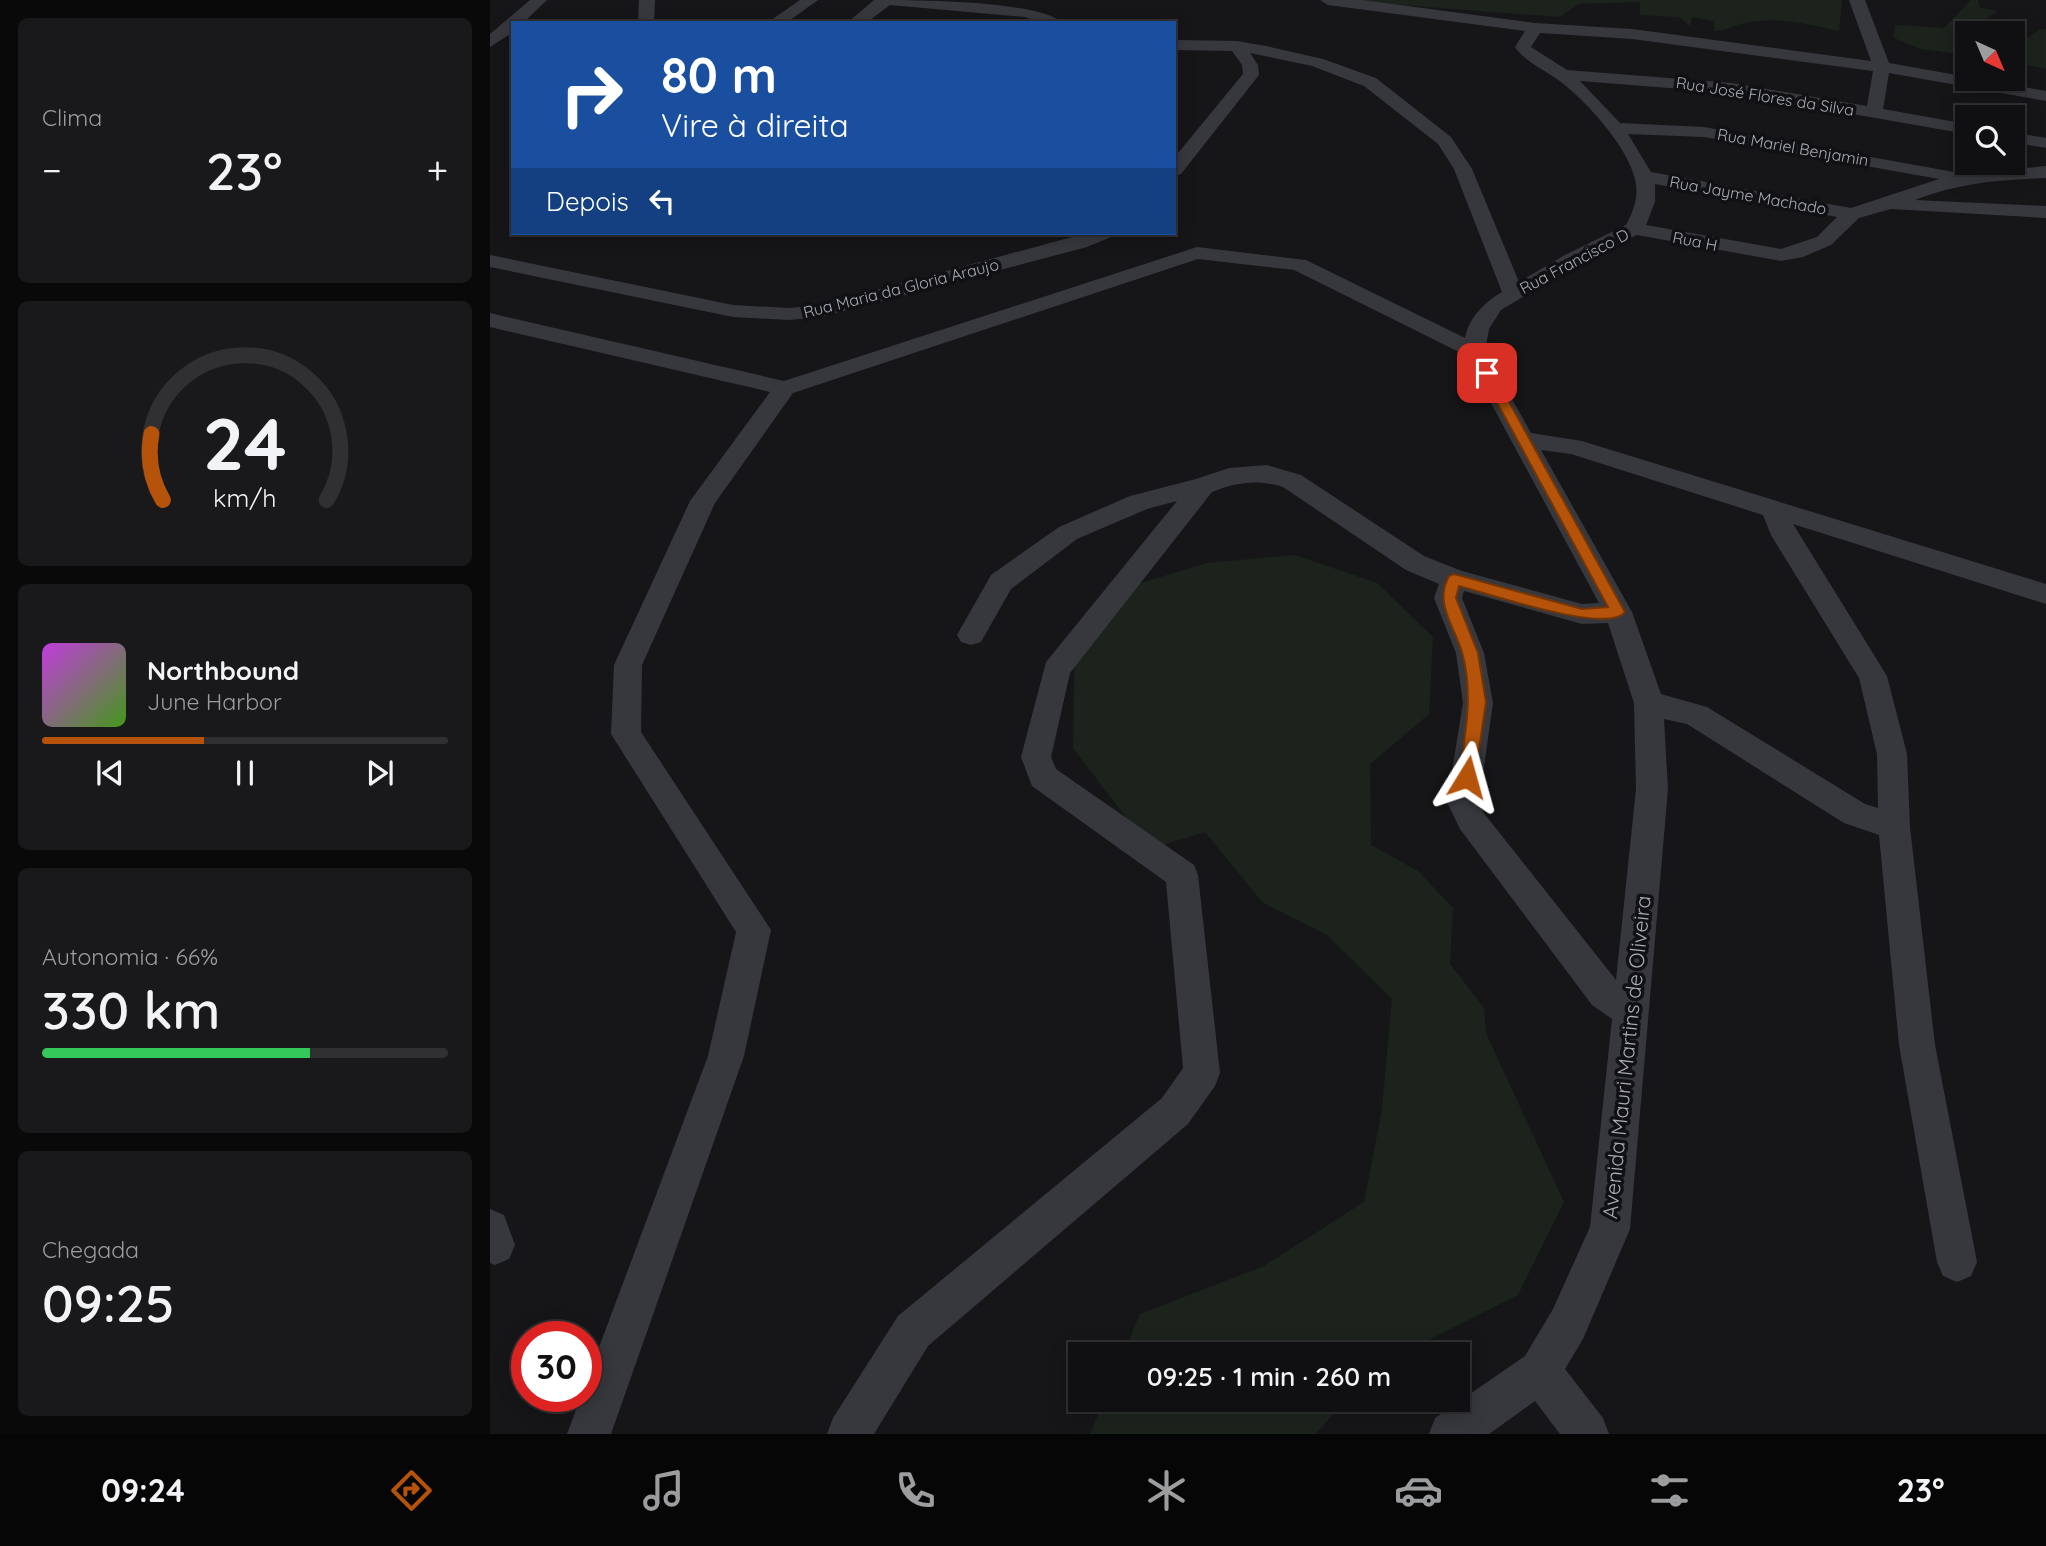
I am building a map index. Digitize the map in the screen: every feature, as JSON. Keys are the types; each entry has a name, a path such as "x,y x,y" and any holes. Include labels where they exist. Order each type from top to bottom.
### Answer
{"street":[{"path":"515,21 539,0"},
{"path":"646,21 648,0"},
{"path":"778,21 810,0"},
{"path":"858,21 883,1 963,5 1010,0"},
{"path":"1328,0 1535,28 1684,40 1882,67 2046,96"},
{"path":"1857,0 1882,67 1874,113"},
{"path":"936,21 963,5 1041,21"},
{"path":"490,42 511,25"},
{"path":"1535,28 1523,47 1562,75 1615,128 1644,176 1647,198 1634,229"},
{"path":"1176,46 1237,46 1317,62 1370,82 1445,141 1464,169 1513,293"},
{"path":"1176,168 1251,75 1251,65 1237,46"},
{"name":"Rua José Flores da Silva","path":"1562,75 1695,83 1955,127"},
{"name":"Rua Mariel Benjamin","path":"1615,128 1704,132 1969,178"},
{"path":"2025,139 2046,143"},
{"path":"1852,214 1934,186 1969,178 2046,172"},
{"name":"Rua Jayme Machado","path":"1644,176 1852,214"},
{"path":"1887,204 2046,212"},
{"name":"Rua H","path":"1634,229 1781,256 1824,241 1852,214"},
{"name":"Rua Francisco D","path":"1475,351 1478,329 1493,306 1572,259 1634,229"},
{"name":"Rua Maria da Gloria Araujo","path":"490,261 733,311 789,314 821,311 1080,243 1099,235"},
{"path":"490,320 785,388 1197,253 1299,264 1475,351"},
{"name":"Avenida Mauri Martins de Oliveira","path":"1451,1434 1540,1371 1568,1324 1610,1229 1652,789 1649,703 1618,612 1475,351"},
{"path":"589,1434 726,1056 754,930 626,734 628,665 703,501 785,388"},
{"path":"1524,440 1573,447 2046,594"},
{"path":"971,635 1001,582 1068,533 1139,502 1203,486 1229,476 1267,473 1292,481 1415,563 1454,579 1582,614 1618,612"},
{"path":"849,1434 913,1331 1175,1111 1202,1073 1182,875 1043,777 1036,757 1056,670 1203,486"},
{"path":"1774,510 1784,535 1873,676 1892,754 1894,827 1917,1045 1957,1262"},
{"path":"1454,579 1448,598 1470,653 1478,702 1463,802 1471,820 1605,993 1631,1012"},
{"path":"1649,703 1696,715 1855,814 1894,827"},
{"path":"1540,1371 1587,1434"}],"shaded area":[{"path":"1336,0 1842,0 1839,31 1769,20 1714,31 1714,21 1692,17 1690,26 1679,17 1640,15 1640,2 1578,4 1560,17"},
{"path":"1971,0 1978,0 1980,8 1998,11 1983,21 1955,21 1955,53 1921,49 1894,38 1895,25 1944,28"},
{"path":"2046,29 2046,69 2025,65 2025,39 2039,30"},
{"path":"1295,555 1377,583 1433,637 1429,714 1370,764 1371,845 1418,871 1453,908 1450,964 1484,1008 1486,1033 1564,1202 1518,1295 1425,1342 1128,1342 1140,1314 1264,1266 1364,1202 1382,1109 1392,999 1327,935 1263,903 1205,832 1150,849 1073,748 1075,639 1121,589 1207,563"},
{"path":"1099,1412 1335,1412 1316,1434 1090,1434"}],"route":[{"path":"1467,777 1478,702 1470,653 1448,598 1454,579 1582,614 1618,612 1487,373"}]}
